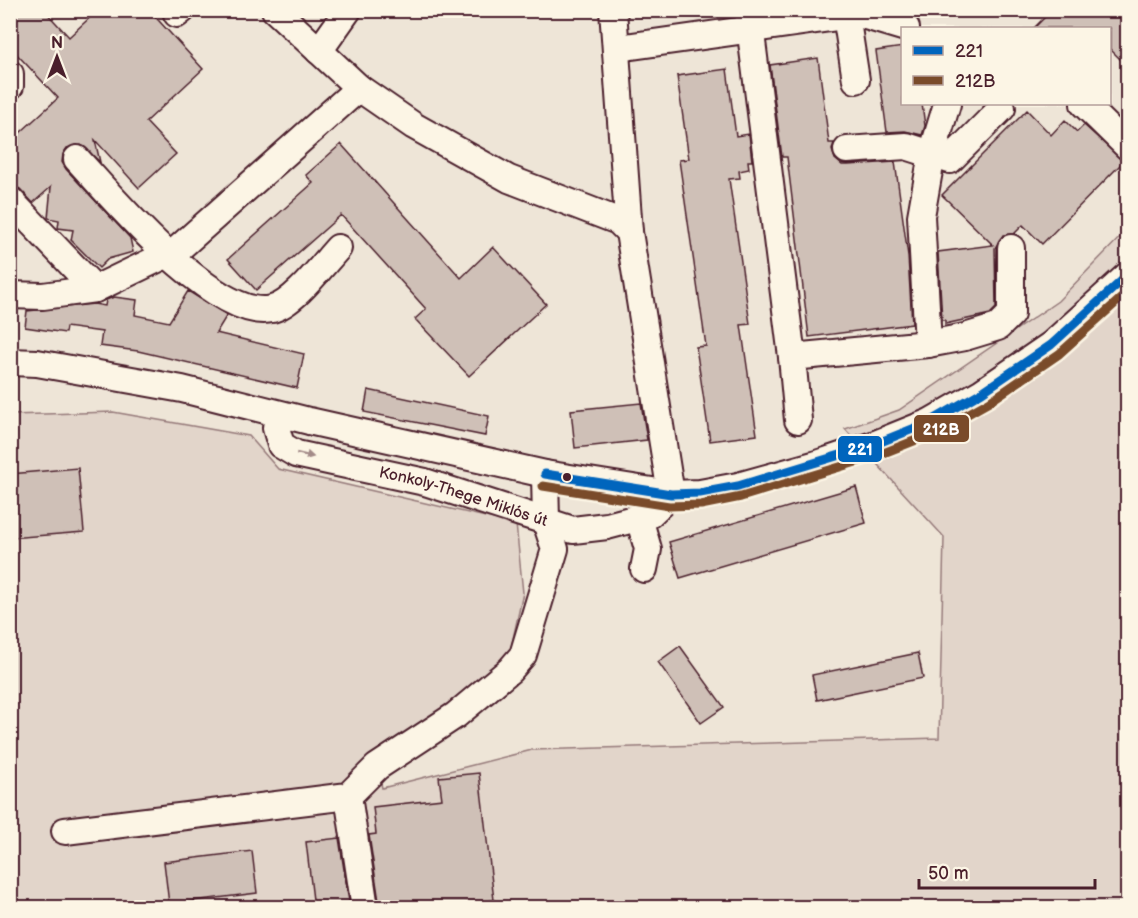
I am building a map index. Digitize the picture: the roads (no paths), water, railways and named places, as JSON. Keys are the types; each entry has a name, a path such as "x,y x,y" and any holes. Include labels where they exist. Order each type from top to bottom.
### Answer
{"street":[{"path":"275,10 359,88 414,126 510,179 618,221 630,232"},
{"path":"319,51 348,10"},
{"path":"612,12 618,48 630,232 671,494"},
{"path":"618,48 749,19 859,14 903,27"},
{"path":"846,15 856,80"},
{"path":"749,19 798,420"},
{"path":"10,74 10,86"},
{"path":"10,295 43,296 95,289 166,255 182,245 359,88"},
{"path":"928,344 921,216 932,154 947,105"},
{"path":"846,150 906,146 950,160 1002,108"},
{"path":"1092,111 1128,120"},
{"path":"1092,111 1128,147"},
{"path":"77,159 166,255 212,289 245,307 271,310 291,298 338,248"},
{"path":"10,200 95,289"},
{"path":"792,357 928,344 966,337 998,327 1011,314 1011,248"},
{"path":"10,362 37,363 182,389 278,414 545,474 671,494 700,493 738,486 873,445 930,422 982,392 1051,345 1128,275"},
{"name":"Konkoly-Thege Miklós út","path":"278,414 276,428 281,445 296,453 425,482 573,530 649,515 671,494"},
{"path":"65,831 348,796 377,767 456,715 510,670 523,655 555,549 546,522 545,474"},
{"path":"639,518 648,549 644,568"},
{"path":"348,796 365,908"}]}
